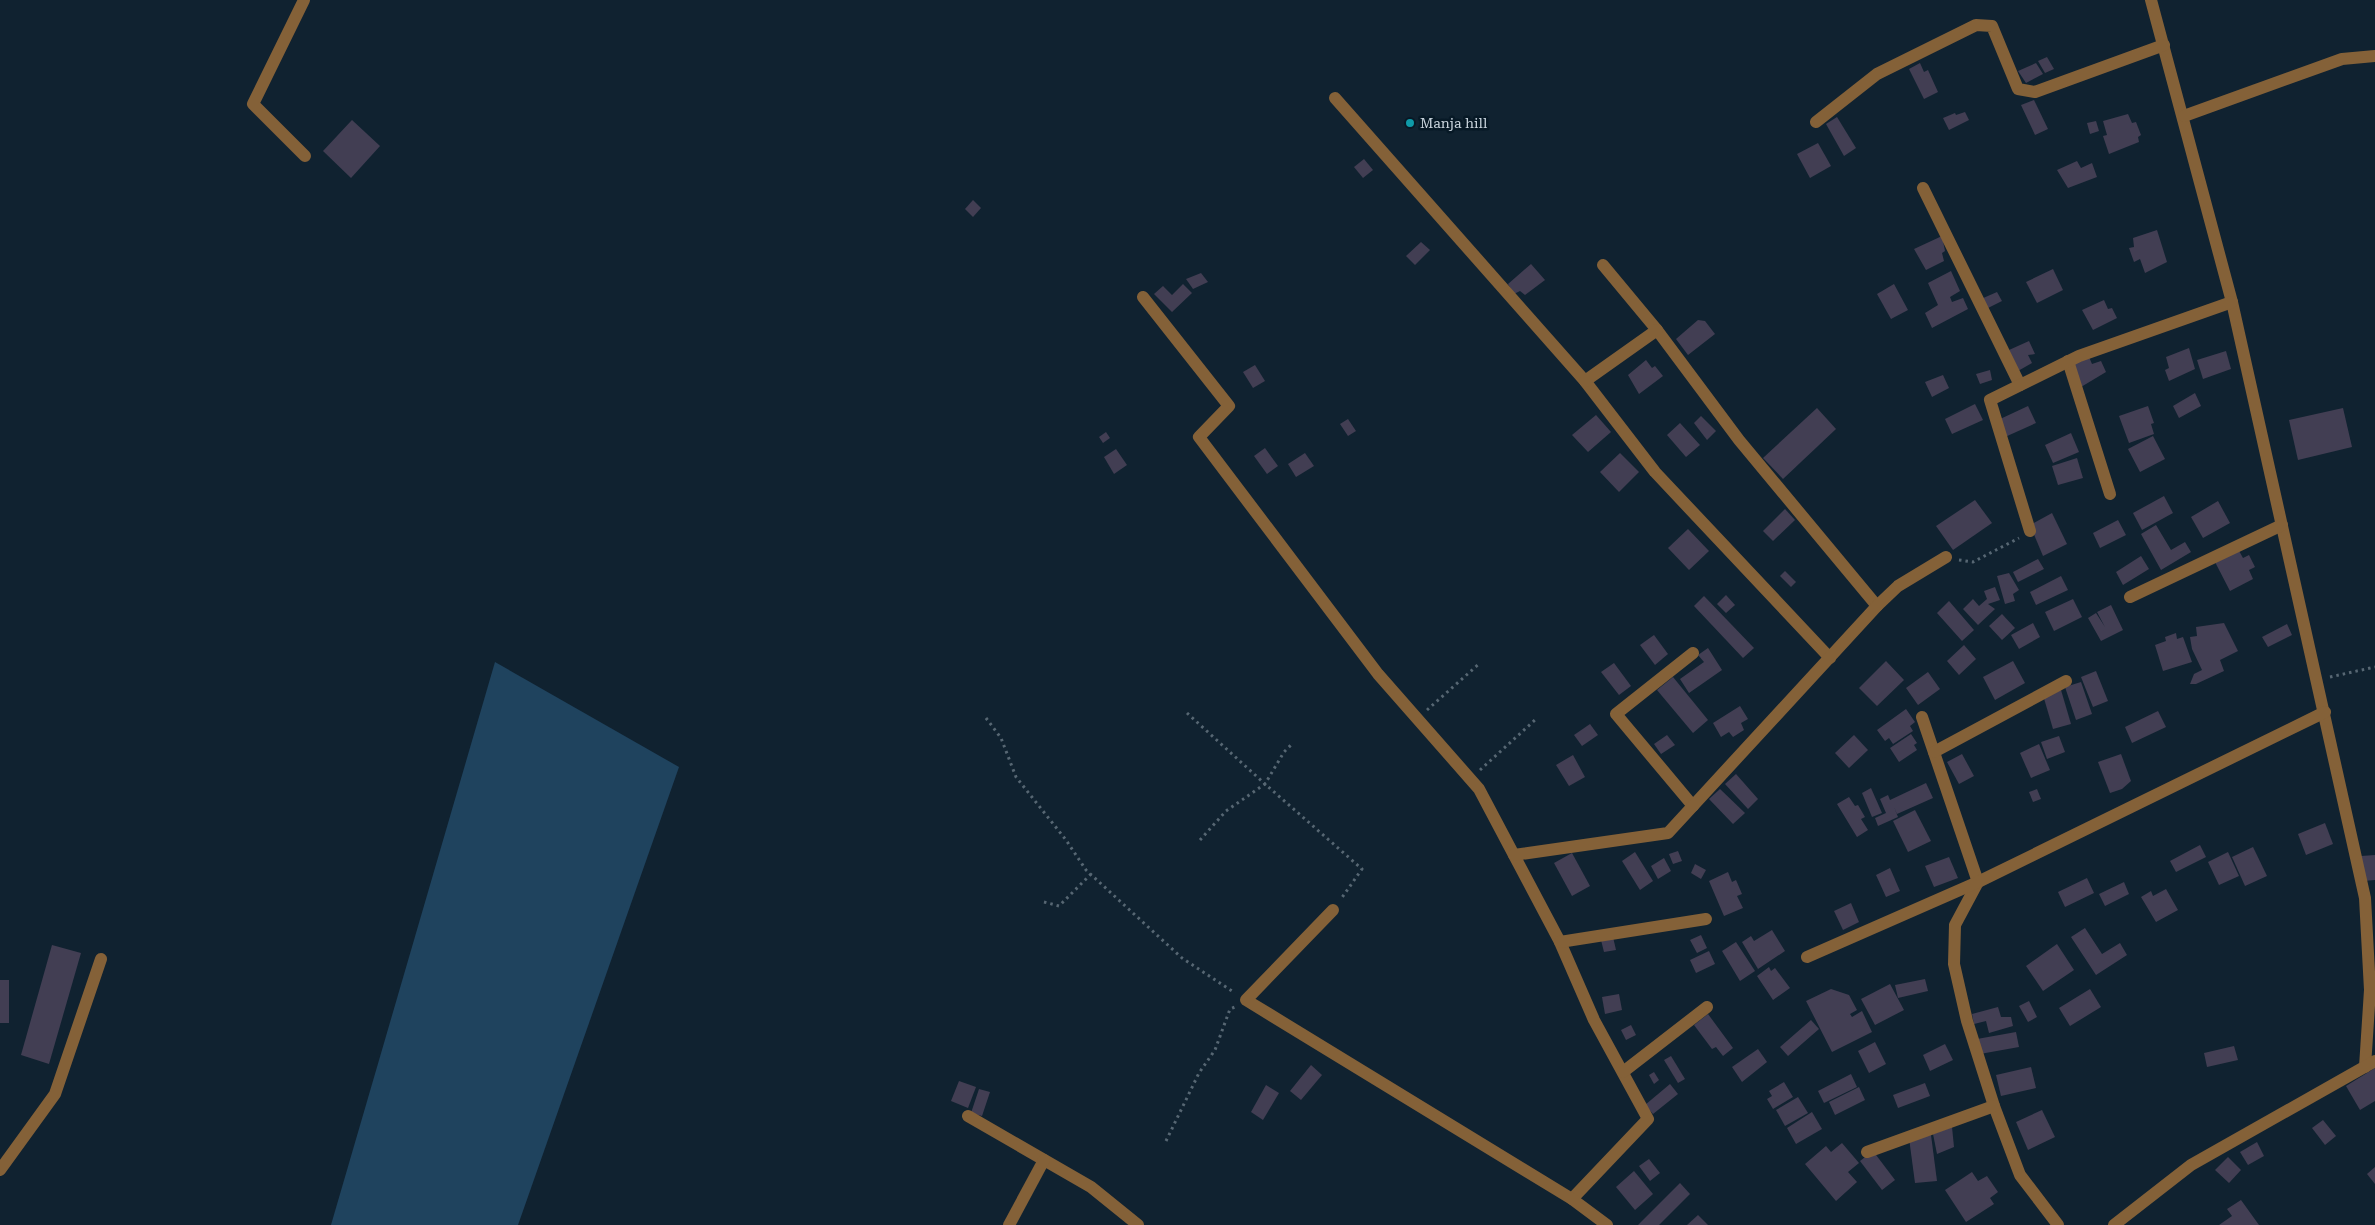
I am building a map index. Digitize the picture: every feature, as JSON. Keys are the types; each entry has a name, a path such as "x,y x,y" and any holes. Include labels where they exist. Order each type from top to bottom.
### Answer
{"street":[{"path":"304,0 253,104 305,156"},
{"path":"2114,1225 2191,1165 2370,1064 2370,990 2365,898 2318,680 2232,302 2184,116 2151,0"},
{"path":"1816,122 1877,74 1976,25 1992,26 2018,89 2035,92 2164,45"},
{"path":"2184,116 2342,59 2375,56"},
{"path":"1335,98 1585,381 1655,472 1830,658"},
{"path":"1923,188 2020,385"},
{"path":"1603,265 1657,330 1739,440 1877,606"},
{"path":"1143,297 1229,406 1199,437 1378,674 1480,789 1560,942 1594,1020 1648,1119 1572,1199"},
{"path":"2030,531 1990,400 2068,361 2232,302"},
{"path":"1585,381 1657,330"},
{"path":"2068,361 2110,494"},
{"path":"2130,597 2282,525"},
{"path":"1514,855 1668,833 1877,606 1898,586 1946,557"},
{"path":"1692,653 1616,714 1693,806"},
{"path":"1934,752 2066,681"},
{"path":"1807,957 1978,882 2324,712"},
{"path":"1922,717 1978,882 1955,925 1954,964 1967,1021 1994,1106 2020,1175 2058,1225"},
{"path":"1333,910 1246,1000 1572,1199 1607,1225"},
{"path":"1560,942 1706,919"},
{"path":"0,1170 55,1094 101,959"},
{"path":"1623,1072 1707,1007"},
{"path":"1868,1152 1994,1106"},
{"path":"968,1116 1091,1187 1138,1225"},
{"path":"1009,1225 1044,1160"}],"path":[{"path":"1946,557 1973,562 2030,531"},
{"path":"1417,718 1480,663"},
{"path":"2318,680 2375,667"},
{"path":"1187,713 1362,869 1333,910"},
{"path":"986,718 1000,738 1016,777 1091,874 1182,958 1246,1000 1230,1009 1215,1050 1199,1073 1166,1141"},
{"path":"1470,779 1535,720"},
{"path":"1200,840 1226,811 1265,784 1284,752 1293,743"},
{"path":"1044,902 1059,906 1091,874"}],"shaded area":[{"path":"495,662 679,767 518,1225 331,1225"}],"building":[{"path":"2047,57 2054,69 2045,73 2038,61"},
{"path":"1920,63 1924,72 1928,70 1938,92 1924,99 1909,69"},
{"path":"2036,63 2043,74 2026,83 2018,71"},
{"path":"2034,100 2048,129 2035,135 2021,105"},
{"path":"1965,112 1969,120 1949,130 1943,118 1955,113 1956,115"},
{"path":"2128,114 2132,123 2136,122 2141,135 2138,137 2139,142 2109,154 2103,136 2107,135 2103,121"},
{"path":"1837,117 1856,148 1844,156 1826,124"},
{"path":"352,120 380,146 351,178 323,151"},
{"path":"2096,121 2099,131 2090,134 2087,123"},
{"path":"1818,143 1831,166 1810,178 1797,154"},
{"path":"1364,159 1373,170 1363,178 1354,167"},
{"path":"2077,161 2081,168 2092,163 2097,177 2068,188 2057,170"},
{"path":"973,200 981,208 973,217 965,209"},
{"path":"2157,230 2167,262 2145,273 2140,259 2134,262 2129,248 2134,247 2133,238"},
{"path":"1942,236 1945,251 1942,253 1944,261 1926,270 1914,249"},
{"path":"1421,242 1430,250 1415,265 1406,256"},
{"path":"1531,264 1545,280 1525,295 1520,291 1514,294 1508,284"},
{"path":"2053,269 2063,290 2037,303 2026,282"},
{"path":"1951,271 1960,291 1950,297 1952,302 1963,298 1968,309 1932,328 1925,313 1938,305 1928,283"},
{"path":"1201,273 1208,282 1193,289 1186,279"},
{"path":"1183,284 1192,293 1172,312 1154,294 1163,286 1172,295"},
{"path":"1894,284 1908,310 1891,319 1877,294"},
{"path":"1997,292 2002,301 1986,309 1981,299"},
{"path":"2104,300 2108,309 2112,308 2117,318 2093,330 2082,310"},
{"path":"1698,320 1705,321 1715,334 1688,355 1676,339"},
{"path":"2029,341 2035,354 2028,355 2032,363 2018,371 2009,350"},
{"path":"2189,348 2195,369 2169,381 2165,370 2169,368 2166,357"},
{"path":"2226,351 2231,369 2203,379 2197,360"},
{"path":"2089,357 2092,364 2101,361 2106,372 2081,387 2072,364"},
{"path":"1646,360 1652,368 1655,366 1663,376 1639,394 1628,375"},
{"path":"1255,365 1265,381 1253,388 1243,372"},
{"path":"1990,370 1992,380 1980,384 1976,374"},
{"path":"1943,375 1949,388 1932,397 1925,382"},
{"path":"2195,393 2201,406 2179,418 2173,406"},
{"path":"1975,404 1983,420 1952,434 1945,419"},
{"path":"2028,406 2036,423 2005,437 1998,420"},
{"path":"2148,406 2154,423 2151,424 2154,434 2129,443 2119,416"},
{"path":"1817,408 1836,429 1783,479 1763,458"},
{"path":"2343,408 2352,447 2298,460 2289,420"},
{"path":"1596,415 1611,432 1588,452 1572,435"},
{"path":"1701,416 1716,431 1707,440 1694,423"},
{"path":"1348,419 1356,431 1348,436 1340,424"},
{"path":"1680,423 1700,445 1686,457 1667,435"},
{"path":"1106,432 1110,438 1103,443 1099,437"},
{"path":"2071,433 2079,452 2053,463 2045,445"},
{"path":"2153,436 2165,459 2140,472 2128,449"},
{"path":"1265,448 1278,466 1267,474 1254,456"},
{"path":"1116,449 1127,465 1114,474 1104,457"},
{"path":"1305,453 1314,466 1296,477 1288,464"},
{"path":"1620,453 1639,472 1619,492 1600,472"},
{"path":"2077,458 2083,478 2058,485 2052,466"},
{"path":"2164,496 2173,513 2142,530 2133,513"},
{"path":"1975,500 1992,523 1953,550 1936,526"},
{"path":"2218,501 2230,523 2203,538 2191,517"},
{"path":"1785,509 1795,520 1773,541 1763,531"},
{"path":"2052,513 2067,544 2043,556 2030,525"},
{"path":"2118,520 2126,535 2100,548 2093,533"},
{"path":"2156,525 2171,550 2185,542 2191,552 2161,570 2141,534"},
{"path":"1688,529 1709,551 1689,570 1668,548"},
{"path":"2238,549 2243,558 2249,555 2255,567 2249,570 2253,579 2230,591 2215,562"},
{"path":"2141,556 2149,569 2123,585 2116,572"},
{"path":"2038,559 2044,569 2018,582 2013,572"},
{"path":"1785,571 1796,582 1791,587 1780,576"},
{"path":"2009,573 2019,590 2013,594 2015,601 2005,604 1997,576"},
{"path":"2061,576 2068,590 2036,605 2030,592"},
{"path":"1995,587 2000,600 1988,604 1995,609 1978,625 1963,609 1973,599 1979,606 1987,599 1984,591"},
{"path":"1726,595 1735,605 1726,613 1717,604"},
{"path":"1704,596 1754,648 1743,658 1694,606"},
{"path":"2073,599 2082,617 2054,631 2045,612"},
{"path":"1949,601 1974,630 1962,641 1937,613"},
{"path":"2111,605 2123,630 2101,641 2088,618 2096,613 2105,627 2097,612"},
{"path":"2002,614 2015,628 2002,640 1989,626"},
{"path":"2033,623 2040,637 2019,649 2011,635"},
{"path":"2224,623 2238,651 2220,660 2224,671 2196,684 2190,684 2194,674 2202,670 2192,649 2190,637 2197,636 2196,627"},
{"path":"2287,624 2292,635 2268,647 2262,637"},
{"path":"2176,633 2177,639 2183,637 2192,662 2163,671 2155,645 2166,641 2165,637"},
{"path":"1654,635 1668,654 1655,665 1640,645"},
{"path":"1964,645 1976,659 1959,675 1947,661"},
{"path":"1708,648 1722,670 1689,693 1680,679 1704,662 1698,655"},
{"path":"1886,661 1904,680 1877,706 1859,688"},
{"path":"2013,661 2025,683 1995,700 1983,677"},
{"path":"1614,663 1631,686 1619,695 1601,672"},
{"path":"2096,671 2108,701 2093,707 2081,677"},
{"path":"1928,672 1940,689 1918,705 1906,688"},
{"path":"1673,677 1708,720 1693,733 1657,690"},
{"path":"2081,682 2092,714 2076,720 2065,687"},
{"path":"2061,690 2071,724 2053,729 2043,695"},
{"path":"1740,706 1748,719 1741,723 1744,730 1733,737 1729,732 1721,737 1713,723"},
{"path":"1906,709 1915,722 1910,726 1913,731 1893,744 1889,738 1885,741 1877,730"},
{"path":"2158,711 2166,727 2132,743 2125,727"},
{"path":"1590,724 1598,735 1582,746 1574,735"},
{"path":"1911,734 1917,743 1914,745 1917,750 1899,762 1890,748"},
{"path":"1667,735 1675,745 1661,754 1654,744"},
{"path":"1854,735 1868,750 1849,768 1835,753"},
{"path":"2059,736 2065,752 2047,759 2041,742"},
{"path":"2039,744 2050,770 2031,778 2020,753"},
{"path":"1962,754 1974,776 1959,784 1947,762"},
{"path":"2121,754 2131,781 2122,789 2110,793 2098,762"},
{"path":"1573,755 1585,777 1569,786 1556,765"},
{"path":"1736,774 1758,799 1748,809 1725,784"},
{"path":"1926,783 1933,798 1897,814 1894,807 1898,817 1878,826 1875,818 1886,813 1880,799 1888,795 1890,800"},
{"path":"1871,788 1882,813 1872,817 1862,793"},
{"path":"1720,789 1745,813 1733,824 1709,799"},
{"path":"2037,789 2041,799 2033,802 2029,792"},
{"path":"1849,797 1855,806 1858,805 1865,817 1861,819 1868,830 1857,837 1837,804"},
{"path":"1915,810 1931,841 1908,852 1893,821"},
{"path":"2325,823 2333,844 2306,855 2298,834"},
{"path":"2200,845 2206,857 2176,872 2170,861"},
{"path":"2253,847 2267,876 2245,886 2232,857"},
{"path":"1678,851 1682,861 1673,864 1669,854"},
{"path":"1635,852 1653,881 1640,890 1622,861"},
{"path":"2228,852 2239,876 2219,885 2208,862"},
{"path":"1572,853 1590,886 1572,896 1554,863"},
{"path":"2375,855 2375,880 2363,881 2361,856"},
{"path":"1949,857 1958,878 1934,887 1925,866"},
{"path":"1664,858 1671,871 1658,879 1651,866"},
{"path":"1695,864 1706,870 1701,879 1691,873"},
{"path":"1890,868 1900,891 1886,897 1876,875"},
{"path":"1728,872 1732,882 1736,880 1742,894 1737,896 1743,908 1724,916 1709,881"},
{"path":"2087,878 2094,893 2065,907 2058,892"},
{"path":"2124,882 2129,894 2105,906 2099,894"},
{"path":"2166,889 2178,910 2156,922 2141,897 2151,891 2153,896"},
{"path":"1851,903 1859,922 1843,930 1834,911"},
{"path":"2085,928 2102,954 2120,943 2127,955 2096,975 2071,937"},
{"path":"1772,930 1785,951 1758,969 1742,942 1751,936 1754,941"},
{"path":"1701,935 1707,948 1697,953 1690,940"},
{"path":"1613,937 1616,950 1604,952 1601,940"},
{"path":"1736,942 1755,971 1740,981 1722,951"},
{"path":"2057,944 2074,970 2043,991 2026,966"},
{"path":"52,945 81,953 49,1064 21,1055"},
{"path":"1709,951 1715,964 1696,973 1690,960"},
{"path":"1769,967 1771,971 1775,968 1790,988 1773,1000 1757,976"},
{"path":"1925,979 1928,991 1898,998 1895,985"},
{"path":"0,980 9,980 9,1023 0,1023"},
{"path":"1890,984 1904,1010 1875,1025 1861,999"},
{"path":"1831,989 1849,995 1857,1010 1850,1014 1852,1017 1862,1011 1872,1032 1832,1052 1806,1001"},
{"path":"2090,989 2101,1007 2070,1026 2059,1008"},
{"path":"1619,994 1622,1010 1605,1014 1602,997"},
{"path":"2029,1001 2037,1017 2028,1022 2019,1006"},
{"path":"1998,1007 2001,1017 2011,1017 2013,1026 1989,1033 1986,1021 1974,1024 1972,1014"},
{"path":"1708,1014 1733,1048 1723,1056 1716,1047 1712,1049 1694,1025"},
{"path":"1811,1020 1819,1029 1788,1056 1780,1047"},
{"path":"1631,1025 1636,1035 1626,1040 1621,1030"},
{"path":"2016,1032 2019,1047 1980,1054 1977,1039"},
{"path":"1875,1042 1886,1064 1869,1073 1858,1051"},
{"path":"1945,1044 1953,1060 1930,1071 1923,1055"},
{"path":"2234,1046 2238,1060 2207,1067 2204,1053"},
{"path":"1758,1049 1767,1062 1742,1082 1732,1067"},
{"path":"1671,1056 1685,1079 1678,1083 1664,1060"},
{"path":"1311,1065 1322,1075 1301,1100 1290,1091"},
{"path":"2031,1067 2036,1088 2001,1096 1996,1075"},
{"path":"2375,1068 2375,1101 2360,1110 2346,1086"},
{"path":"1654,1072 1659,1080 1654,1084 1649,1075"},
{"path":"1851,1074 1857,1087 1824,1103 1818,1091"},
{"path":"959,1081 976,1087 968,1108 951,1101"},
{"path":"1784,1082 1793,1097 1773,1109 1767,1099 1772,1096 1769,1091"},
{"path":"1925,1083 1930,1096 1898,1108 1893,1095"},
{"path":"1670,1084 1678,1094 1653,1114 1645,1105"},
{"path":"1266,1085 1279,1093 1263,1120 1251,1112"},
{"path":"1859,1087 1865,1100 1835,1115 1829,1102"},
{"path":"979,1089 990,1092 982,1116 971,1113"},
{"path":"1798,1097 1808,1113 1785,1126 1776,1110"},
{"path":"2042,1110 2055,1137 2028,1150 2016,1122"},
{"path":"1812,1112 1822,1129 1796,1144 1787,1128"},
{"path":"2323,1120 2336,1136 2325,1145 2312,1128"},
{"path":"1952,1127 1954,1147 1937,1154 1933,1134"},
{"path":"1931,1135 1937,1181 1915,1183 1909,1138"},
{"path":"2257,1142 2264,1156 2248,1165 2240,1152"},
{"path":"1842,1143 1859,1163 1848,1172 1857,1182 1836,1201 1805,1164 1826,1146 1831,1152"},
{"path":"1873,1151 1895,1180 1882,1190 1860,1161"},
{"path":"2228,1157 2241,1170 2229,1183 2215,1170"},
{"path":"1649,1159 1660,1173 1650,1181 1639,1166"},
{"path":"2375,1167 2375,1184 2367,1174"},
{"path":"1634,1171 1653,1194 1635,1210 1616,1187"},
{"path":"1972,1172 1978,1181 1987,1176 1998,1192 1990,1198 1994,1204 1966,1222 1945,1190"},
{"path":"1680,1183 1690,1194 1659,1225 1638,1225"},
{"path":"2241,1200 2259,1225 2219,1225 2232,1216 2227,1209"},
{"path":"1698,1215 1708,1225 1687,1225"}],"place":[{"name":"Manja hill","path":"1410,123"}]}
